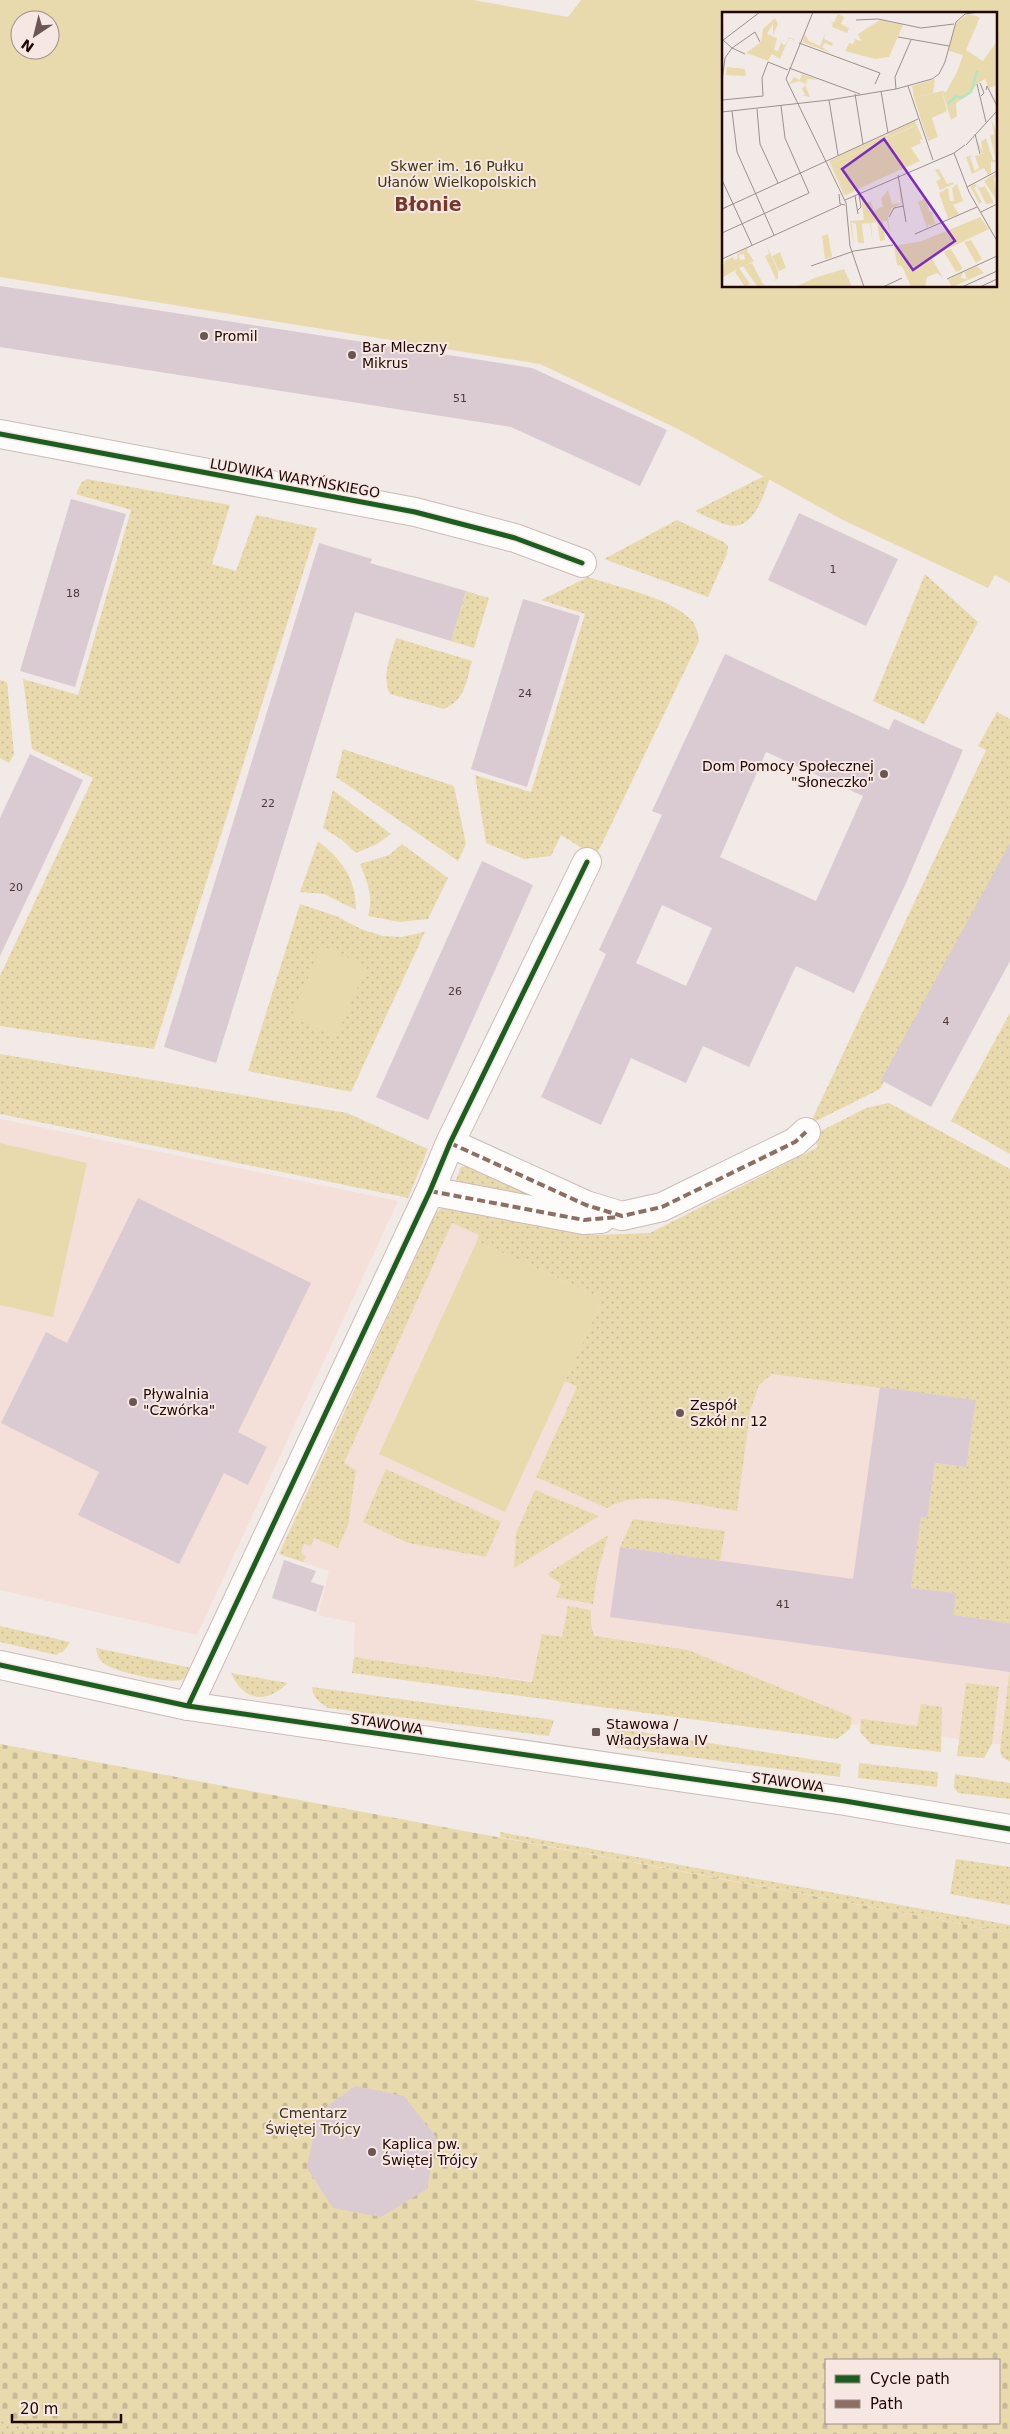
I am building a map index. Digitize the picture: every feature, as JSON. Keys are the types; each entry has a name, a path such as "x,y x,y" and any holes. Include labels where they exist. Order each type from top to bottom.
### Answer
{"street":[{"name":"LUDWIKA WARYŃSKIEGO","path":"0,434 415,512 515,538 582,563"},
{"path":"188,1706 430,1191 450,1143 587,862"},
{"path":"430,1191 584,1220 622,1216 662,1207 795,1142 806,1132"},
{"path":"450,1143 586,1205 622,1216"},
{"name":"STAWOWA","path":"0,1665 188,1706 845,1801 1010,1829"}],"shaded area":[{"path":"0,1119 398,1201 197,1635 0,1590"},
{"name":"Zespół Szkół nr 12","path":"442,1210 650,1253 1010,1271 1010,1746 354,1657 355,1623 318,1615 329,1571 285,1556"}],"green space":[{"name":"Skwer im. 16 Pułku Ułanów Wielkopolskich","path":"0,0 473,0 568,17 581,0 1010,0 1010,583 995,575 988,588 843,520 676,428 540,364 0,277"},
{"path":"772,472 758,508 745,522 737,525 728,525 695,511"},
{"path":"87,479 230,505 212,564 236,571 256,515 317,528 154,1049 0,1026 0,976 93,778 32,749 23,679 78,695 131,510 76,494 81,483"},
{"path":"677,520 722,541 728,546 727,554 708,597 604,559"},
{"path":"925,574 978,622 924,724 873,701"},
{"path":"588,577 655,598 679,610 695,625 699,641 599,850 590,853 561,835 551,856 524,859 486,843 475,775 531,792 585,614 541,600"},
{"path":"466,591 489,598 474,648 451,641"},
{"path":"396,638 472,661 464,689 457,700 444,709 390,694 386,680"},
{"path":"0,680 7,682 14,754 9,763 0,758"},
{"path":"997,712 1010,719 1010,845 880,1089 810,1124 986,750 978,746"},
{"path":"343,749 454,786 466,844 458,861 336,777"},
{"path":"333,790 391,834 377,844 356,853 342,840 323,828"},
{"path":"318,841 334,855 346,871 353,888 356,910 324,894 300,892"},
{"path":"402,844 448,878 428,919 400,922 368,916 370,896 360,864 389,855"},
{"path":"300,904 336,916 361,929 383,936 401,937 425,932 351,1092 248,1071"},
{"path":"322,946 367,966 336,1037 291,1017"},
{"path":"1010,1013 1010,1154 951,1121"},
{"path":"0,1054 347,1113 428,1149 408,1198 0,1114"},
{"path":"889,1103 1010,1169 1010,1623 953,1615 955,1593 911,1588 921,1517 927,1517 935,1463 966,1467 976,1400 772,1374 759,1385 750,1411 737,1511 671,1500 653,1499 636,1499 621,1502 607,1508 536,1477 577,1387 565,1381 603,1299 477,1241 479,1235 452,1223 344,1463 356,1470 348,1525 338,1548 314,1538 311,1546 304,1544 301,1553 306,1556 303,1562 279,1554 435,1214 440,1209 448,1206 594,1235 650,1233 818,1147 813,1135 866,1108"},
{"path":"0,1143 87,1163 53,1317 0,1305"},
{"path":"465,1166 555,1203 454,1185 461,1167"},
{"path":"477,1241 603,1299 505,1512 379,1454"},
{"path":"386,1469 501,1522 486,1557 408,1543 363,1522"},
{"path":"535,1490 599,1516 514,1568 516,1533"},
{"path":"633,1519 725,1531 720,1561 620,1547"},
{"path":"608,1535 598,1571 593,1604 556,1597 561,1584 547,1574"},
{"path":"568,1606 591,1610 591,1625 594,1636 688,1650 852,1717 850,1729 837,1739 352,1673 354,1657 532,1682 542,1634 562,1637"},
{"path":"0,1626 70,1642 64,1651 56,1655 0,1642"},
{"path":"96,1648 197,1669 187,1677 175,1681 142,1676 105,1664 101,1661"},
{"path":"1010,1668 1010,1762 1002,1757 1000,1751"},
{"path":"231,1673 288,1683 272,1694 256,1697 242,1690"},
{"path":"966,1683 999,1687 992,1744 984,1758 957,1756"},
{"path":"312,1687 554,1720 549,1736 328,1708 317,1699"},
{"path":"921,1704 942,1707 941,1752 871,1744 860,1732 861,1719 917,1726"},
{"path":"615,1728 841,1764 840,1777 614,1747"},
{"name":"Cmentarz Świętej Trójcy","path":"0,1744 1010,1933 1010,2434 76,2434 0,2420"},
{"path":"859,1763 938,1772 937,1787 858,1778"},
{"path":"955,1774 1010,1783 1010,1799 958,1793 954,1787"},
{"path":"500,1832 1010,1925 1010,1933 500,1837"},
{"path":"956,1859 1010,1867 1010,1905 950,1894"},
{"path":"0,2420 76,2434 0,2434"}],"building":[{"path":"0,286 532,368 667,430 640,486 511,427 0,347"},
{"path":"71,499 126,514 75,687 20,671"},
{"path":"799,513 898,559 866,626 768,580"},
{"path":"319,543 372,559 370,563 466,591 451,641 355,612 216,1063 164,1047"},
{"path":"523,599 580,616 527,787 471,769"},
{"path":"725,654 889,730 894,719 963,750 906,883 854,993 796,966 749,1067 703,1046 686,1083 631,1058 601,1125 541,1097 606,954 599,950 662,815 652,811","holes":["766,752 863,796 816,901 720,857","662,905 712,928 686,986 636,963"]},
{"path":"30,754 83,780 0,956 0,818"},
{"path":"1010,843 1010,961 931,1107 881,1080"},
{"path":"482,861 533,885 428,1120 376,1097"},
{"name":"Pływalnia \"Czwórka\"","path":"138,1198 311,1283 238,1432 267,1447 248,1485 224,1473 179,1564 78,1515 99,1472 1,1423 46,1332 67,1343"},
{"path":"880,1387 976,1400 966,1467 935,1463 927,1518 921,1517 911,1588 956,1593 953,1615 1010,1623 1010,1672 610,1617 620,1547 853,1579"},
{"path":"284,1560 316,1571 311,1582 324,1586 316,1612 272,1598"},
{"name":"Kaplica pw. Świętej Trójcy","path":"355,2086 404,2096 436,2137 427,2189 381,2217 333,2208 307,2168 318,2113"}],"marked path":[{"path":"450,1143 586,1205 622,1216 662,1207 795,1142 806,1132"},
{"path":"430,1191 584,1220 617,1217"}],"cycle path":[{"path":"0,434 415,512 515,538 582,563"},
{"path":"188,1706 430,1191 450,1143 587,862"},
{"path":"0,1665 188,1706 845,1801 1010,1829"}],"place":[{"name":"Promil","path":"204,336"},
{"name":"Bar Mleczny Mikrus","path":"352,355"},
{"name":"Dom Pomocy Społecznej \"Słoneczko\"","path":"884,774"},
{"name":"Pływalnia \"Czwórka\"","path":"133,1402"},
{"name":"Zespół Szkół nr 12","path":"680,1413"},
{"name":"Stawowa / Władysława IV","path":"596,1732"},
{"name":"Kaplica pw. Świętej Trójcy","path":"372,2152"}],"district":[{"name":"Błonie","path":"428,204"}]}
